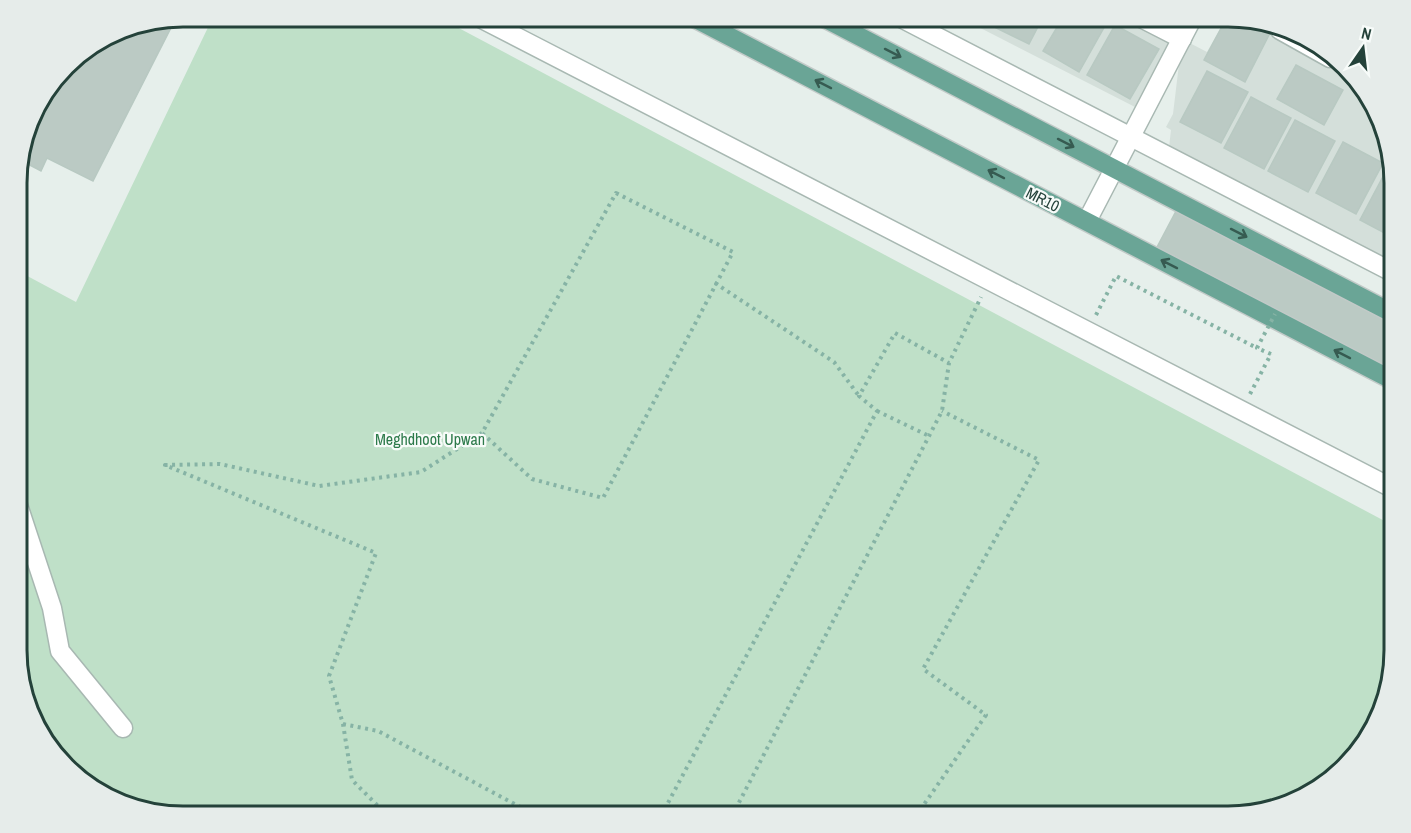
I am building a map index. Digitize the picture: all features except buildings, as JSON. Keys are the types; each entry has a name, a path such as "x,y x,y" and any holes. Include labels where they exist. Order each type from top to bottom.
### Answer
{"main road":[{"name":"MR10","path":"713,27 1384,376"},
{"path":"843,27 1384,309"}],"street":[{"path":"499,27 1384,484"},
{"path":"919,27 1384,268"},
{"path":"1160,27 1182,39"},
{"path":"1087,221 1188,27"},
{"path":"27,532 52,608 60,651 123,728"}],"path":[{"path":"378,806 352,780 343,724 329,676 376,553 165,465 220,464 319,486 421,472 482,433 616,193 733,252 603,498 532,479 482,433"},
{"path":"1088,331 1116,276 1271,354 1242,411"},
{"path":"737,806 942,411 949,363 989,280"},
{"path":"715,283 834,362 859,396 877,411 929,436"},
{"path":"1257,348 1275,314"},
{"path":"859,396 895,333 949,363"},
{"path":"666,806 877,411"},
{"path":"923,806 986,715 923,669 1039,460 942,411"},
{"path":"343,724 378,731 518,806"}],"shaded area":[{"path":"979,27 1178,27 1137,108"},
{"path":"1221,27 1249,28 1269,32 1328,64 1333,68 1333,78 1343,78 1352,88 1372,123 1383,162 1384,258 1168,156 1171,130 1166,127 1173,114 1182,39 1207,52"}],"green space":[{"name":"Meghdhoot Upwan","path":"208,27 457,27 1384,521 1384,660 1379,691 1363,728 1352,745 1323,774 1288,794 1269,801 1238,806 183,806 142,801 105,785 88,774 66,753 53,737 43,719 35,700 28,671 27,276 76,302"}]}
